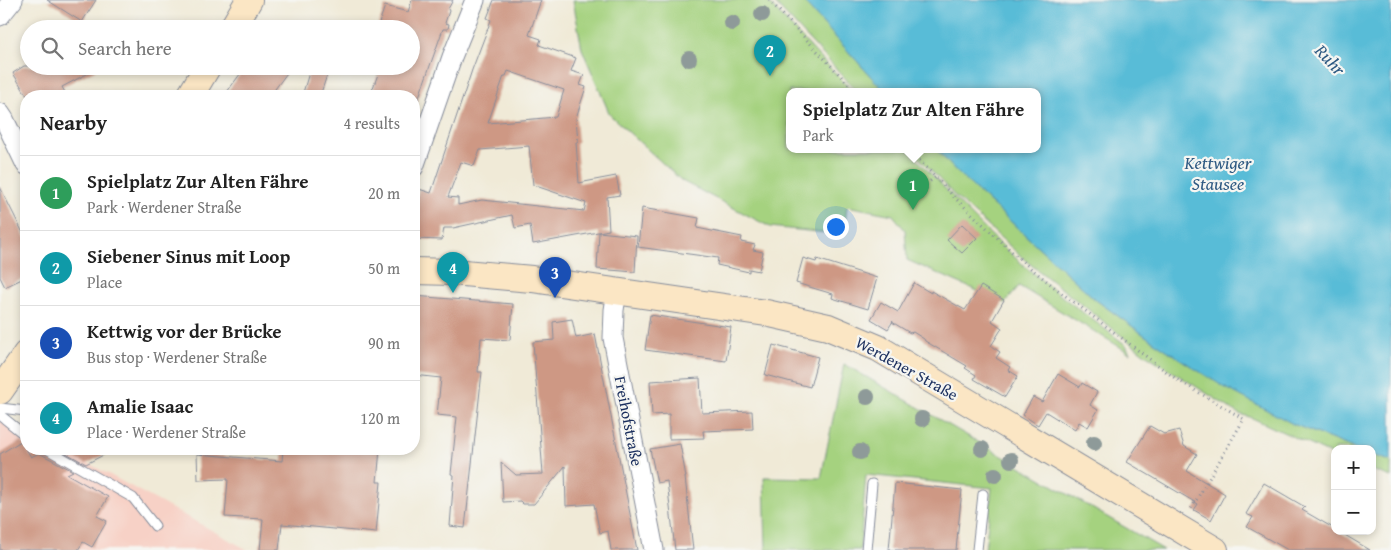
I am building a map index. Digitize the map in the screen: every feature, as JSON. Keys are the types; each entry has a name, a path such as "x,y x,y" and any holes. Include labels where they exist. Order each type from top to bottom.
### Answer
{"main road":[{"path":"237,20 249,0"},
{"path":"194,90 203,75"},
{"name":"Werdener Straße","path":"420,271 493,274 532,279 766,313 828,327 878,348 1215,550"},
{"path":"12,380 20,365"}],"street":[{"path":"0,16 13,0"},
{"path":"420,150 452,57 475,0"},
{"path":"0,113 20,153"},
{"name":"Freihofstraße","path":"617,291 613,338 654,550"}],"lane":[{"path":"0,408 20,411"},
{"path":"0,415 20,431"},
{"path":"58,455 133,498 155,526"},
{"path":"866,550 872,484"},
{"path":"977,550 983,494"}],"path":[{"path":"769,0 852,88"},
{"path":"913,153 954,197 1023,262 1176,379 1244,419 1180,528"},
{"path":"912,198 922,198 926,190 926,184 936,177"}],"shaded area":[{"path":"0,414 20,426 20,455 73,455 248,550 0,550"}],"green space":[{"path":"573,0 766,0 849,88 786,88 786,153 911,153 1020,262 1126,345 1130,353 1019,286 1005,303 907,260 905,230 893,215 847,206 844,235 770,227 682,181 610,115 582,49"},
{"path":"772,0 802,0 881,88 854,88"},
{"path":"915,153 940,153 958,173 1096,300 1147,337 1197,370 1293,424 1346,445 1331,445 1331,454 1250,417 1239,414 1145,354 1025,260 955,196"},
{"path":"844,364 1164,550 985,550 992,488 866,475 860,550 766,550 764,477 821,478"},
{"path":"1376,456 1391,461 1391,477 1376,471"}],"water":[{"name":"Kettwiger Stausee","path":"802,0 1391,0 1391,461 1376,456 1376,445 1346,445 1293,424 1224,387 1147,337 1096,300 958,173 940,153 1041,153 1041,88 881,88"}],"building":[{"path":"47,0 96,0 83,20 79,20"},
{"path":"412,0 453,0 448,9 445,23 449,24 448,29 443,29 420,94 420,90 372,90 378,75 420,75 420,20 380,20 385,6 408,12"},
{"path":"494,0 541,0 529,35 541,39 539,45 576,58 571,71 584,75 580,85 586,87 576,118 579,183 616,176 620,195 607,197 609,230 533,244 530,225 515,228 512,215 453,228 444,228 442,240 420,239 420,189 431,193 472,70 491,20 487,18","holes":["508,71 564,90 556,117 488,123 504,76 506,76","529,146 533,185 586,203 584,211 482,200 458,205 458,198 448,197 461,162 474,166 480,150"]},
{"path":"20,69 20,75 85,75 62,87 64,90 23,90 13,73"},
{"path":"239,75 285,75 274,90 228,90"},
{"path":"308,75 327,75 322,90 304,90"},
{"path":"0,187 20,227 20,280 5,287 0,277"},
{"path":"642,208 699,218 697,228 742,237 741,242 755,245 753,250 763,252 759,271 749,269 749,272 717,265 718,258 638,247"},
{"path":"962,224 977,238 962,253 947,240"},
{"path":"599,232 637,236 635,272 597,269"},
{"path":"803,258 816,262 817,259 877,278 868,309 832,298 833,294 796,283"},
{"path":"914,283 965,310 981,286 1004,300 992,321 1002,328 991,346 1000,352 996,358 1010,367 1008,370 1018,376 1005,397 974,379 976,375 965,368 967,366 913,332 910,333 892,322 888,329 871,319 881,302 898,312"},
{"path":"420,296 513,304 510,340 481,338 478,372 482,372 465,528 450,526 454,475 451,474 457,417 437,415 441,378 420,376"},
{"path":"650,315 731,327 726,361 645,350"},
{"path":"572,319 576,338 595,334 637,550 611,550 608,531 600,533 594,504 566,506 565,466 534,504 523,504 520,501 503,502 501,462 516,475 543,474 533,342 554,340 553,322"},
{"path":"773,345 818,357 810,387 765,375"},
{"path":"1058,374 1080,387 1082,383 1097,392 1090,405 1098,410 1088,427 1079,422 1075,430 1046,412 1038,425 1023,415 1033,397 1042,402"},
{"path":"700,378 702,413 752,411 753,429 703,431 704,438 669,439 669,414 652,415 650,381"},
{"path":"1150,426 1164,434 1179,430 1184,446 1197,454 1187,471 1225,494 1211,520 1194,510 1198,504 1127,462"},
{"path":"20,442 20,455 30,455 31,457 43,455 73,471 67,474 108,497 97,516 107,521 92,547 83,542 78,550 0,550 0,454"},
{"path":"680,444 686,477 693,550 675,550 667,481 657,483 650,449"},
{"path":"70,455 103,455 86,464"},
{"path":"197,455 282,461 282,455 379,455 377,482 381,482 376,533 282,524 279,550 260,550 263,519 225,517 228,479 198,480"},
{"path":"895,483 962,490 956,550 889,550"},
{"path":"1264,483 1305,507 1302,510 1331,527 1331,535 1345,535 1370,550 1288,550 1247,527 1253,517 1246,514"}],"place":[{"name":"Siebener Sinus mit Loop","path":"770,76"},
{"name":"Spielplatz Zur Alten Fähre","path":"913,210"},
{"name":"Amalie Isaac","path":"453,293"},
{"name":"Kettwig vor der Brücke","path":"555,298"}],"water label":[{"name":"Ruhr","path":"1330,60"}]}
